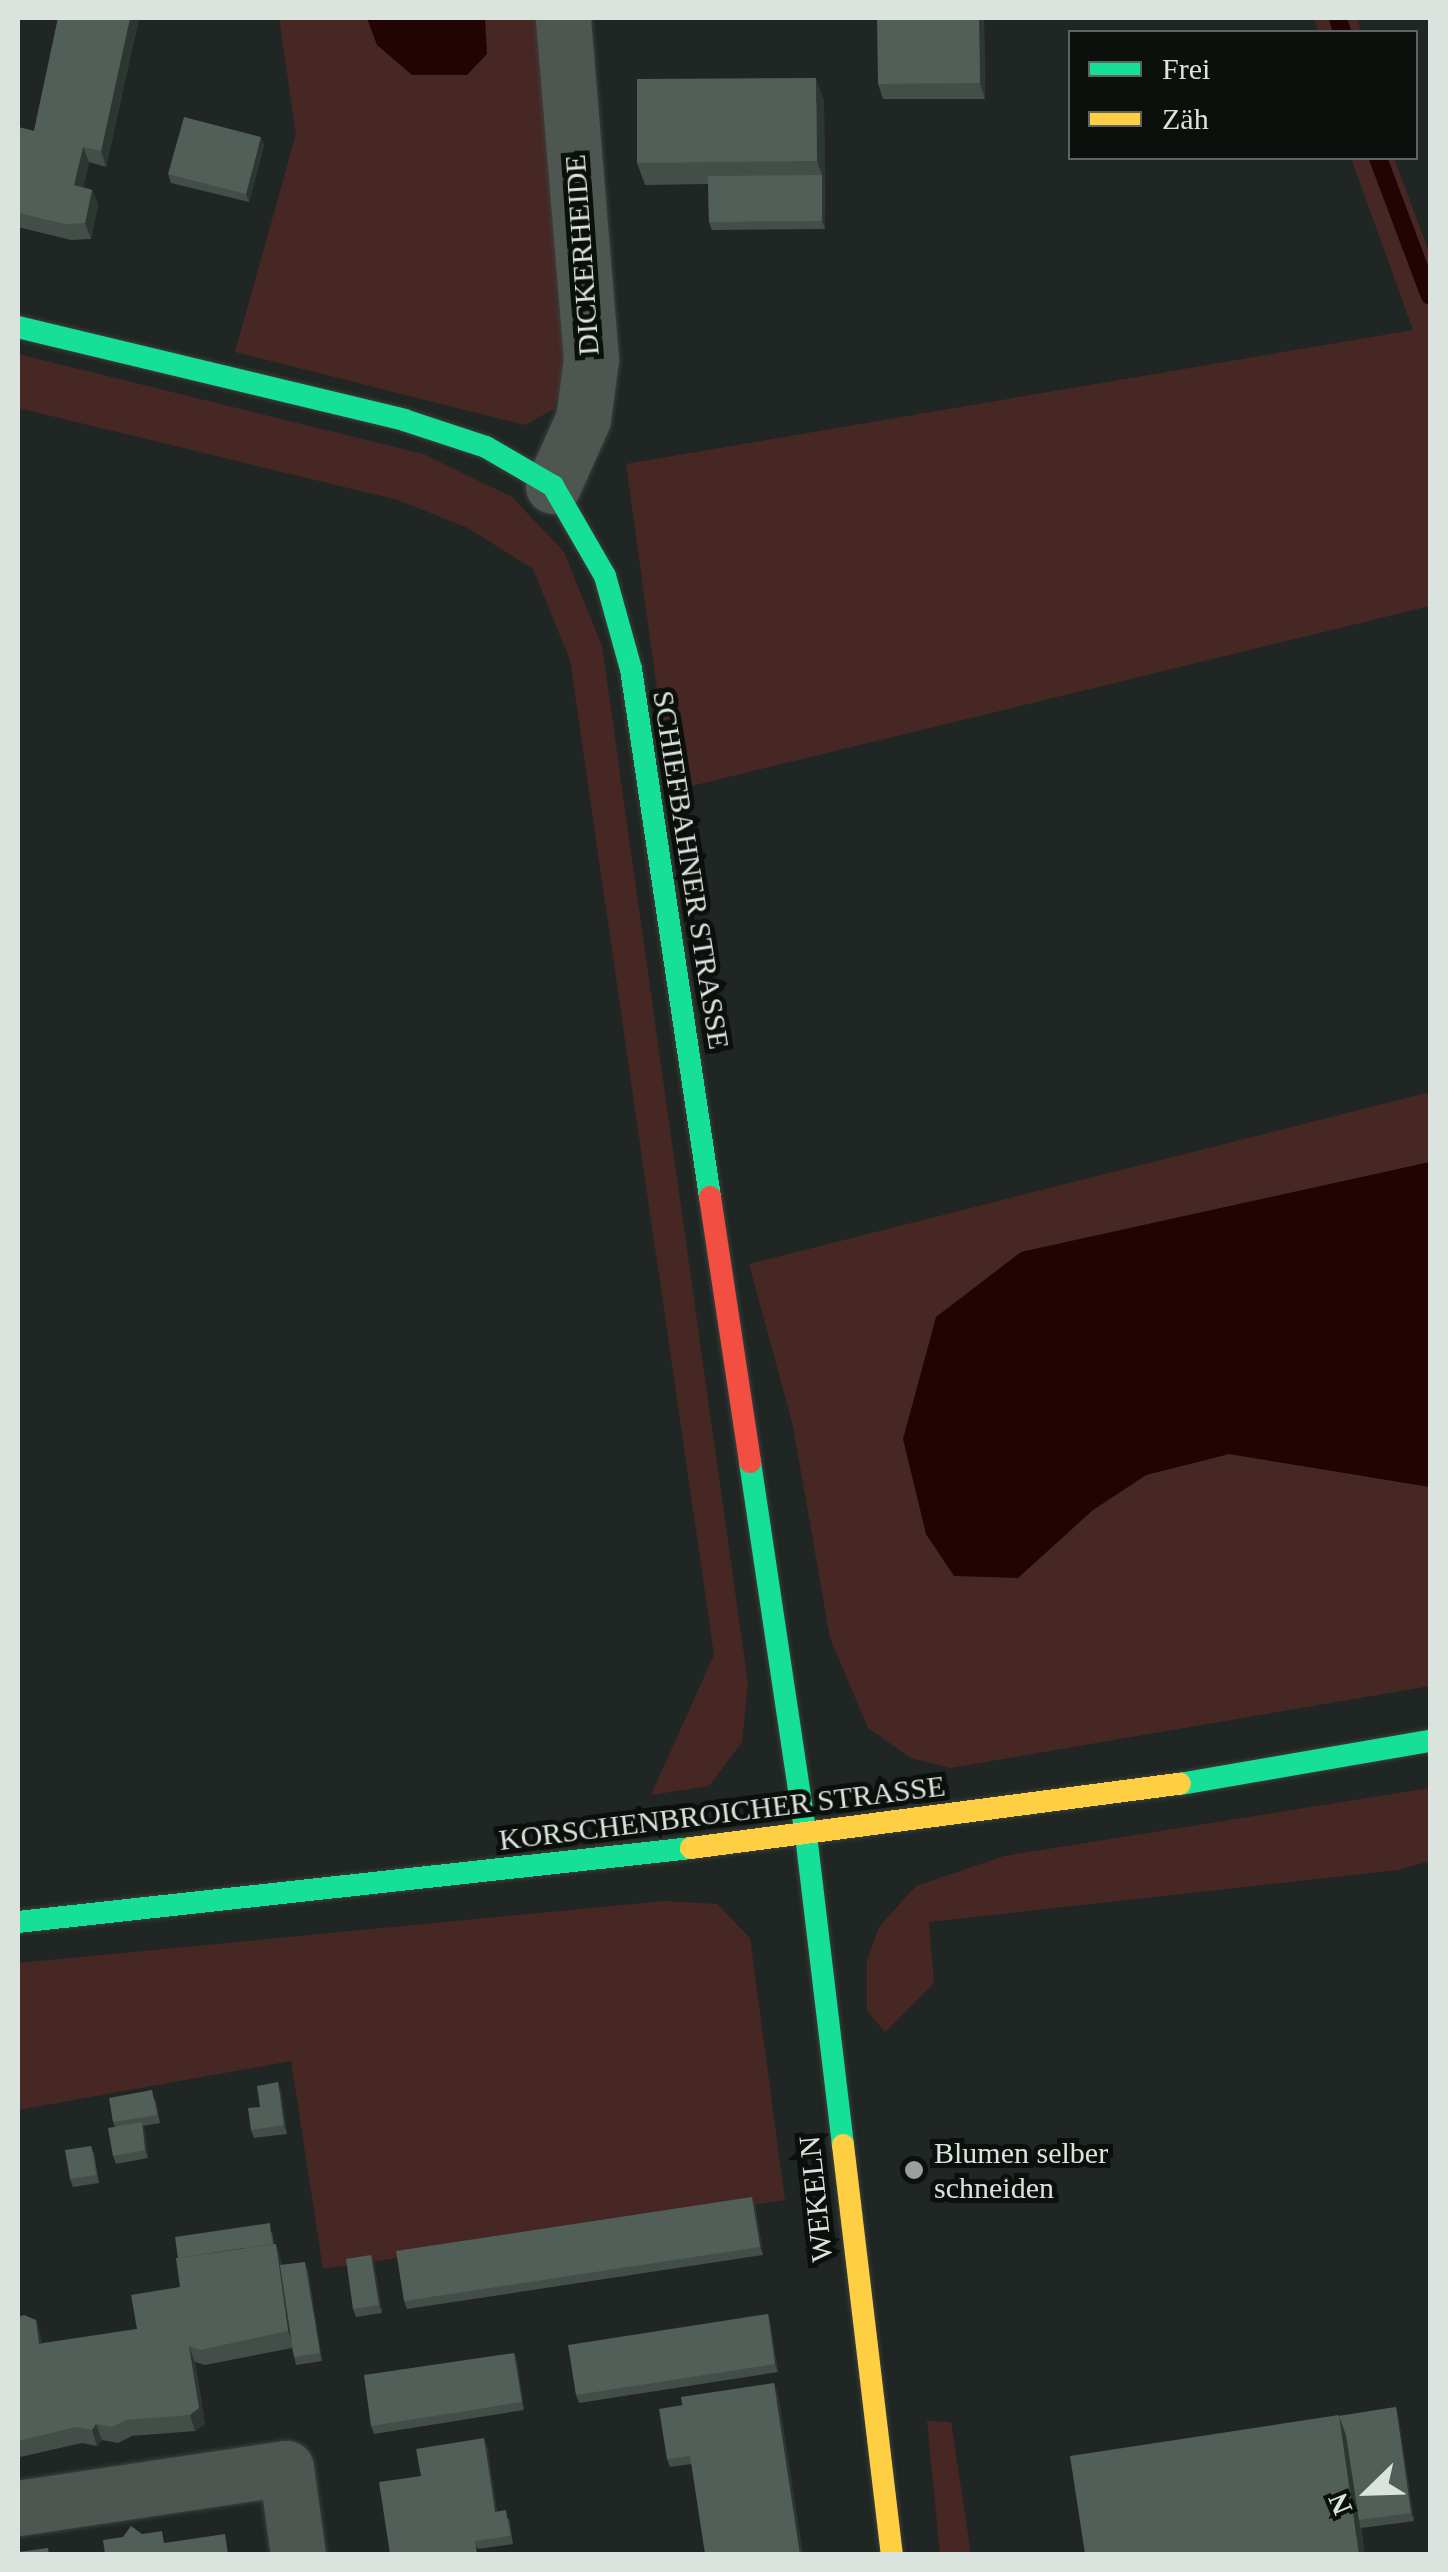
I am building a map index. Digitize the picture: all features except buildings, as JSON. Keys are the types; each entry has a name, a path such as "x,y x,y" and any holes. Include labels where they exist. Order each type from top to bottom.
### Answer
{"street":[{"name":"DICKERHEIDE","path":"553,486 583,419 591,359 563,18"},
{"name":"SCHIEFBAHNER STRASSE","path":"18,327 446,432 522,464 553,486 599,560 631,669 806,1836"},
{"name":"KORSCHENBROICHER STRASSE","path":"18,1922 806,1836 1190,1783 1430,1740"},
{"name":"WEKELN","path":"806,1836 892,2554"},
{"path":"18,2508 286,2468 298,2554"}],"shaded area":[{"path":"279,18 542,18 572,350 554,409 525,425 235,352 296,134"},
{"path":"367,18 485,18 487,54 467,75 412,75 377,45"},
{"path":"1314,18 1357,18 1360,30 1317,30"},
{"path":"1352,160 1395,160 1430,255 1430,606 671,791 626,464 1413,330"},
{"path":"18,354 423,454 512,497 564,552 602,646 748,1683 742,1742 709,1786 651,1795 714,1655 570,660 533,569 468,528 398,500 18,408"},
{"path":"1430,1092 1430,1162 1021,1252 1093,1510 1146,1475 1229,1454 1430,1487 1430,1686 950,1768 911,1758 868,1728 830,1638 793,1426 749,1264"},
{"path":"1430,1162 1430,1487 1229,1454 1146,1475 1093,1510 1018,1578 954,1576 926,1534 903,1439 936,1317 1021,1252"},
{"path":"1430,1788 1430,1861 1398,1870 929,1922 934,1983 885,2032 867,2011 867,1960 879,1927 916,1886 1004,1856"},
{"path":"664,1901 717,1904 750,1938 785,2200 323,2269 291,2061 18,2110 18,1963"},
{"path":"927,2421 951,2422 971,2554 940,2554"}],"waterway":[{"path":"1338,18 1341,30"},
{"path":"1379,160 1430,296"}],"traffic: fast":[{"path":"18,327 404,420 486,447 553,486 605,576 631,669 710,1197"},
{"path":"750,1462 806,1835 843,2145"},
{"path":"1180,1784 1430,1741"},
{"path":"18,1922 691,1848"}],"traffic: slow":[{"path":"691,1848 1180,1784"},
{"path":"843,2145 892,2554"}],"traffic: jam":[{"path":"710,1197 750,1462"}],"place":[{"name":"Blumen selber schneiden","path":"914,2170"}]}
